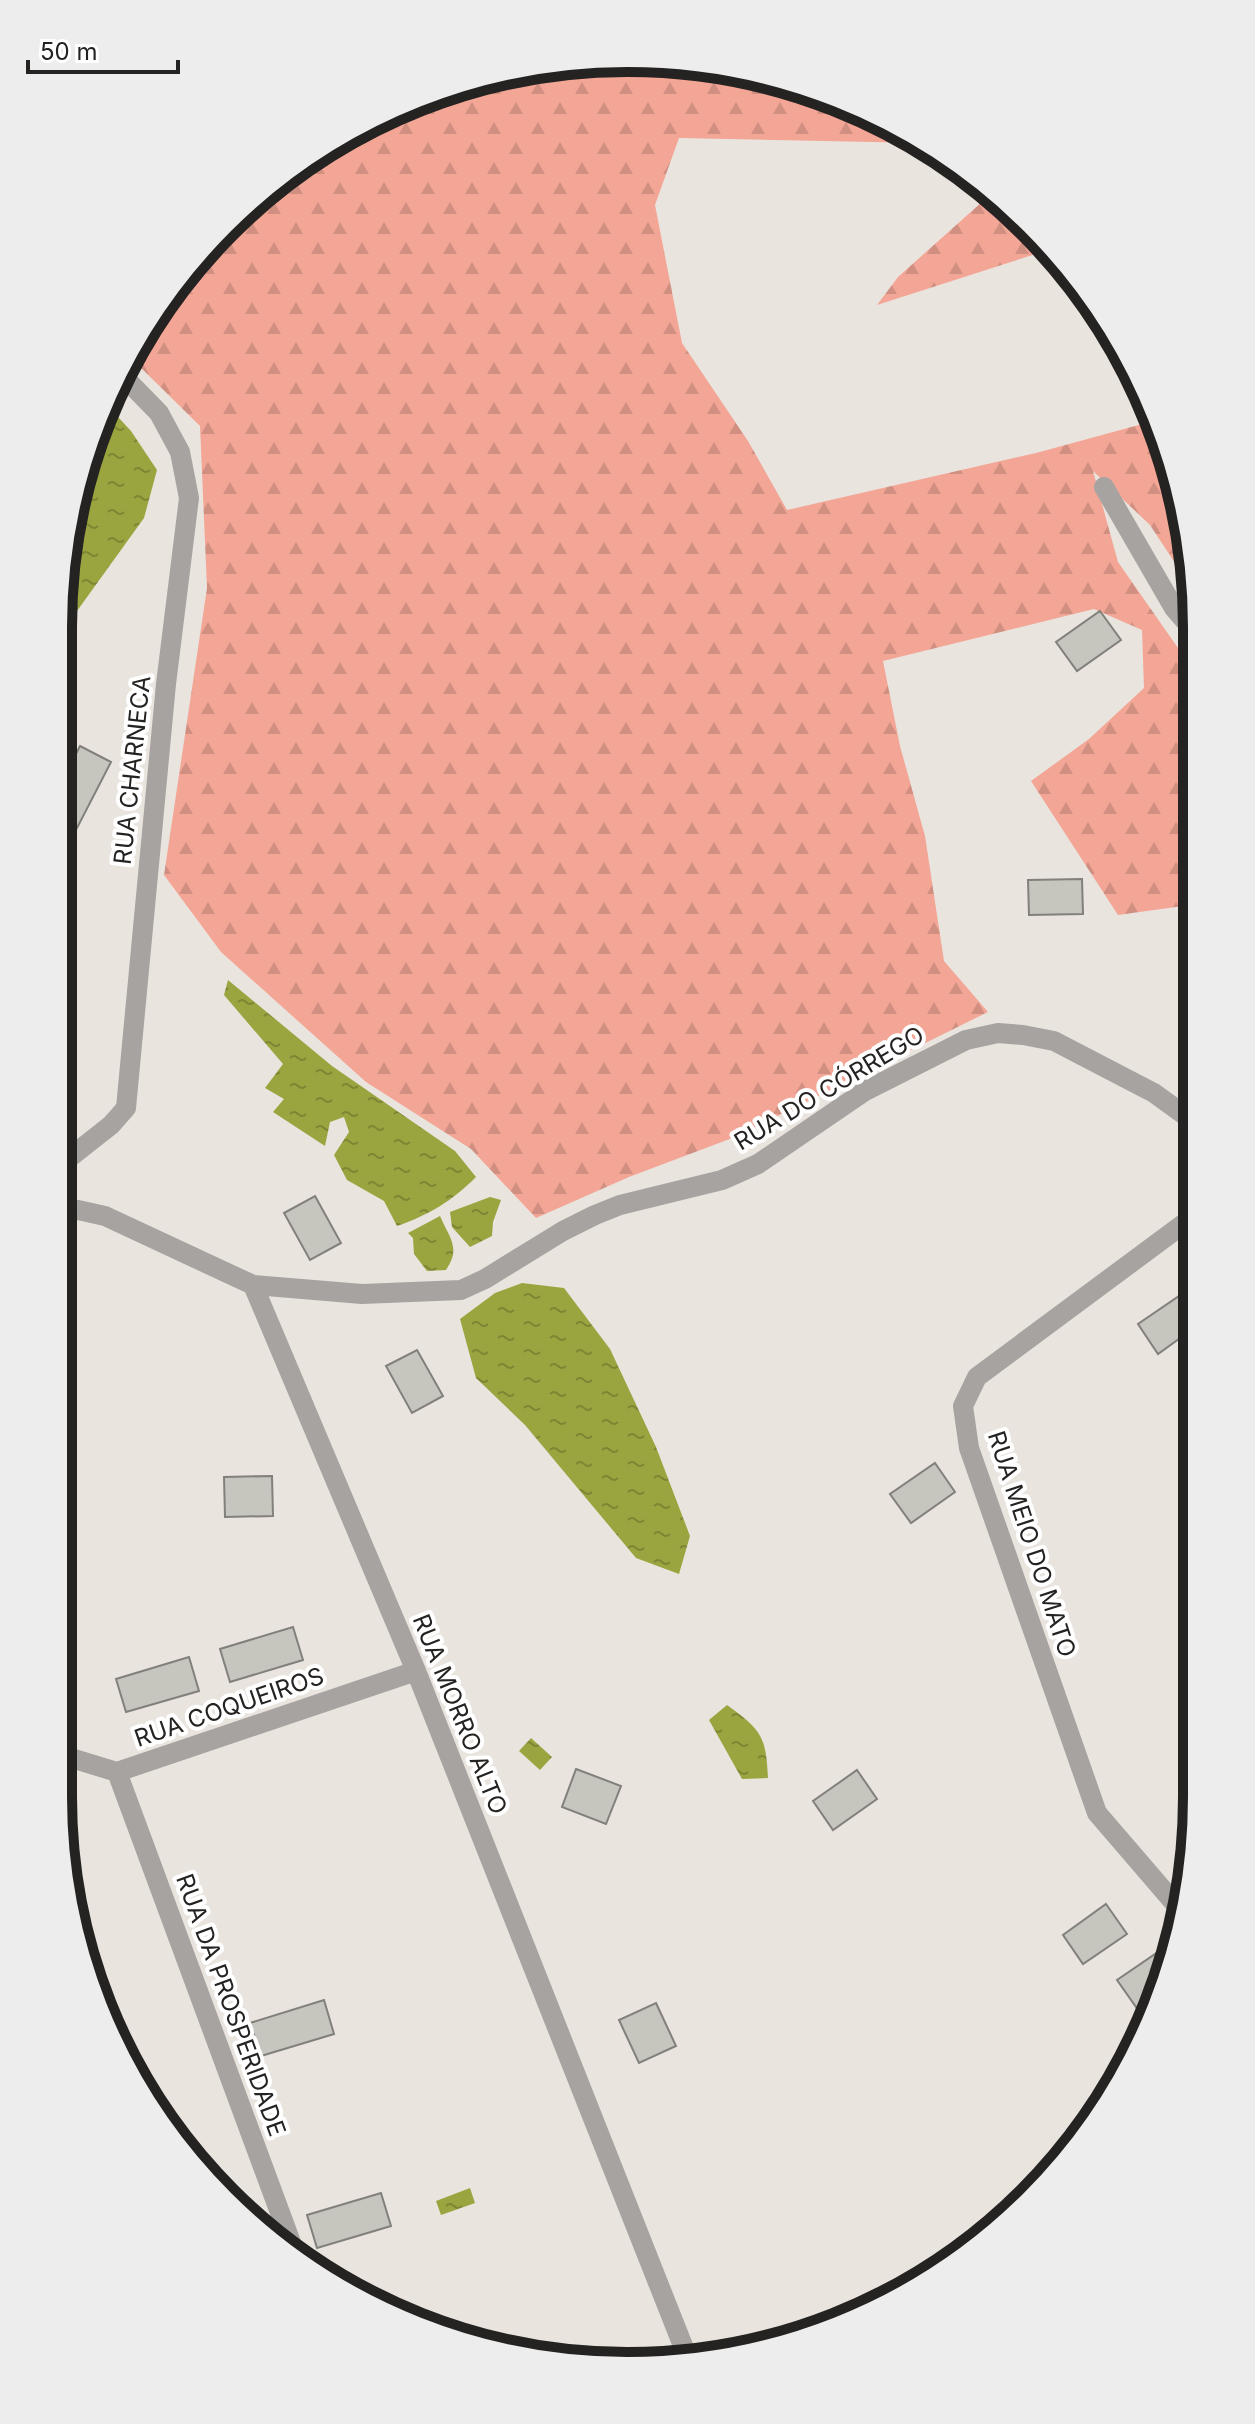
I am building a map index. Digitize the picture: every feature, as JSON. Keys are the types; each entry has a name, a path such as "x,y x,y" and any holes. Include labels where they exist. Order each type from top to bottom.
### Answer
{"street":[{"name":"RUA CHARNECA","path":"72,1156 111,1125 126,1108 166,684 189,498 180,452 159,413 129,382"},
{"path":"1104,487 1183,618"},
{"name":"RUA DO CÓRREGO","path":"253,1285 362,1294 461,1290 595,1215 620,1205 722,1180 758,1164 865,1091 966,1040 998,1033 1023,1035 1066,1047 1154,1093 1183,1114"},
{"path":"72,1210 105,1216 253,1285"},
{"name":"RUA MEIO DO MATO","path":"1173,1901 1097,1813 969,1448 963,1406 977,1377 1183,1224"},
{"name":"RUA MORRO ALTO","path":"253,1285 416,1671 684,2349"},
{"name":"RUA COQUEIROS","path":"72,1758 117,1772 416,1671"},
{"name":"RUA DA PROSPERIDADE","path":"117,1772 289,2237"}],"green space":[{"path":"675,74 771,91 806,101 873,129 898,143 679,138 655,205 682,343 748,441 787,510 1036,453 1144,423 1164,484 1180,570 1150,525 1093,471 1118,562 1183,655 1183,829 1180,830 1183,906 1118,915 1031,781 1089,739 1144,688 1142,630 1094,609 883,661 900,746 925,836 944,961 988,1012 735,1137 629,1177 536,1218 471,1149 366,1082 221,952 164,875 207,588 200,426 138,365 166,319 210,261 261,210 350,146 415,114 484,91 555,77"},
{"path":"983,201 1038,253 877,305 898,277"}],"water":[{"path":"115,413 131,431 157,470 144,518 72,618 83,519 101,449"},
{"path":"228,980 332,1066 455,1151 476,1177 440,1206 397,1226 384,1201 347,1180 334,1155 349,1132 344,1117 330,1122 325,1146 273,1112 284,1099 265,1088 283,1064 224,995"},
{"path":"490,1197 501,1200 493,1222 492,1236 470,1247 452,1227 450,1212"},
{"path":"440,1216 452,1243 453,1256 446,1270 427,1271 414,1254 413,1238 408,1233"},
{"path":"522,1283 564,1288 610,1349 656,1447 690,1536 679,1574 636,1558 525,1425 476,1378 460,1319 495,1293"},
{"path":"727,1705 760,1735 766,1752 768,1778 742,1779 709,1720"},
{"path":"531,1738 552,1757 540,1770 519,1751"},
{"path":"470,2188 475,2203 441,2215 436,2201"}],"building":[{"path":"1100,611 1121,640 1077,671 1056,642"},
{"path":"80,746 111,762 76,830 72,828 72,762"},
{"path":"1082,879 1083,914 1029,915 1028,880"},
{"path":"315,1196 341,1243 310,1260 284,1213"},
{"path":"1183,1295 1183,1336 1158,1354 1138,1324"},
{"path":"417,1350 443,1396 412,1413 386,1366"},
{"path":"935,1463 955,1492 911,1523 890,1494"},
{"path":"272,1476 273,1516 225,1517 224,1477"},
{"path":"293,1627 303,1660 230,1682 220,1649"},
{"path":"189,1657 199,1691 126,1712 116,1679"},
{"path":"576,1769 621,1786 606,1824 562,1807"},
{"path":"857,1770 877,1799 833,1830 813,1801"},
{"path":"1106,1904 1127,1934 1083,1964 1063,1935"},
{"path":"1161,1950 1161,1950 1140,2012 1117,1980"},
{"path":"324,2000 334,2034 261,2056 250,2023"},
{"path":"656,2003 676,2046 639,2063 619,2020"},
{"path":"381,2193 391,2226 317,2248 307,2215"}]}
